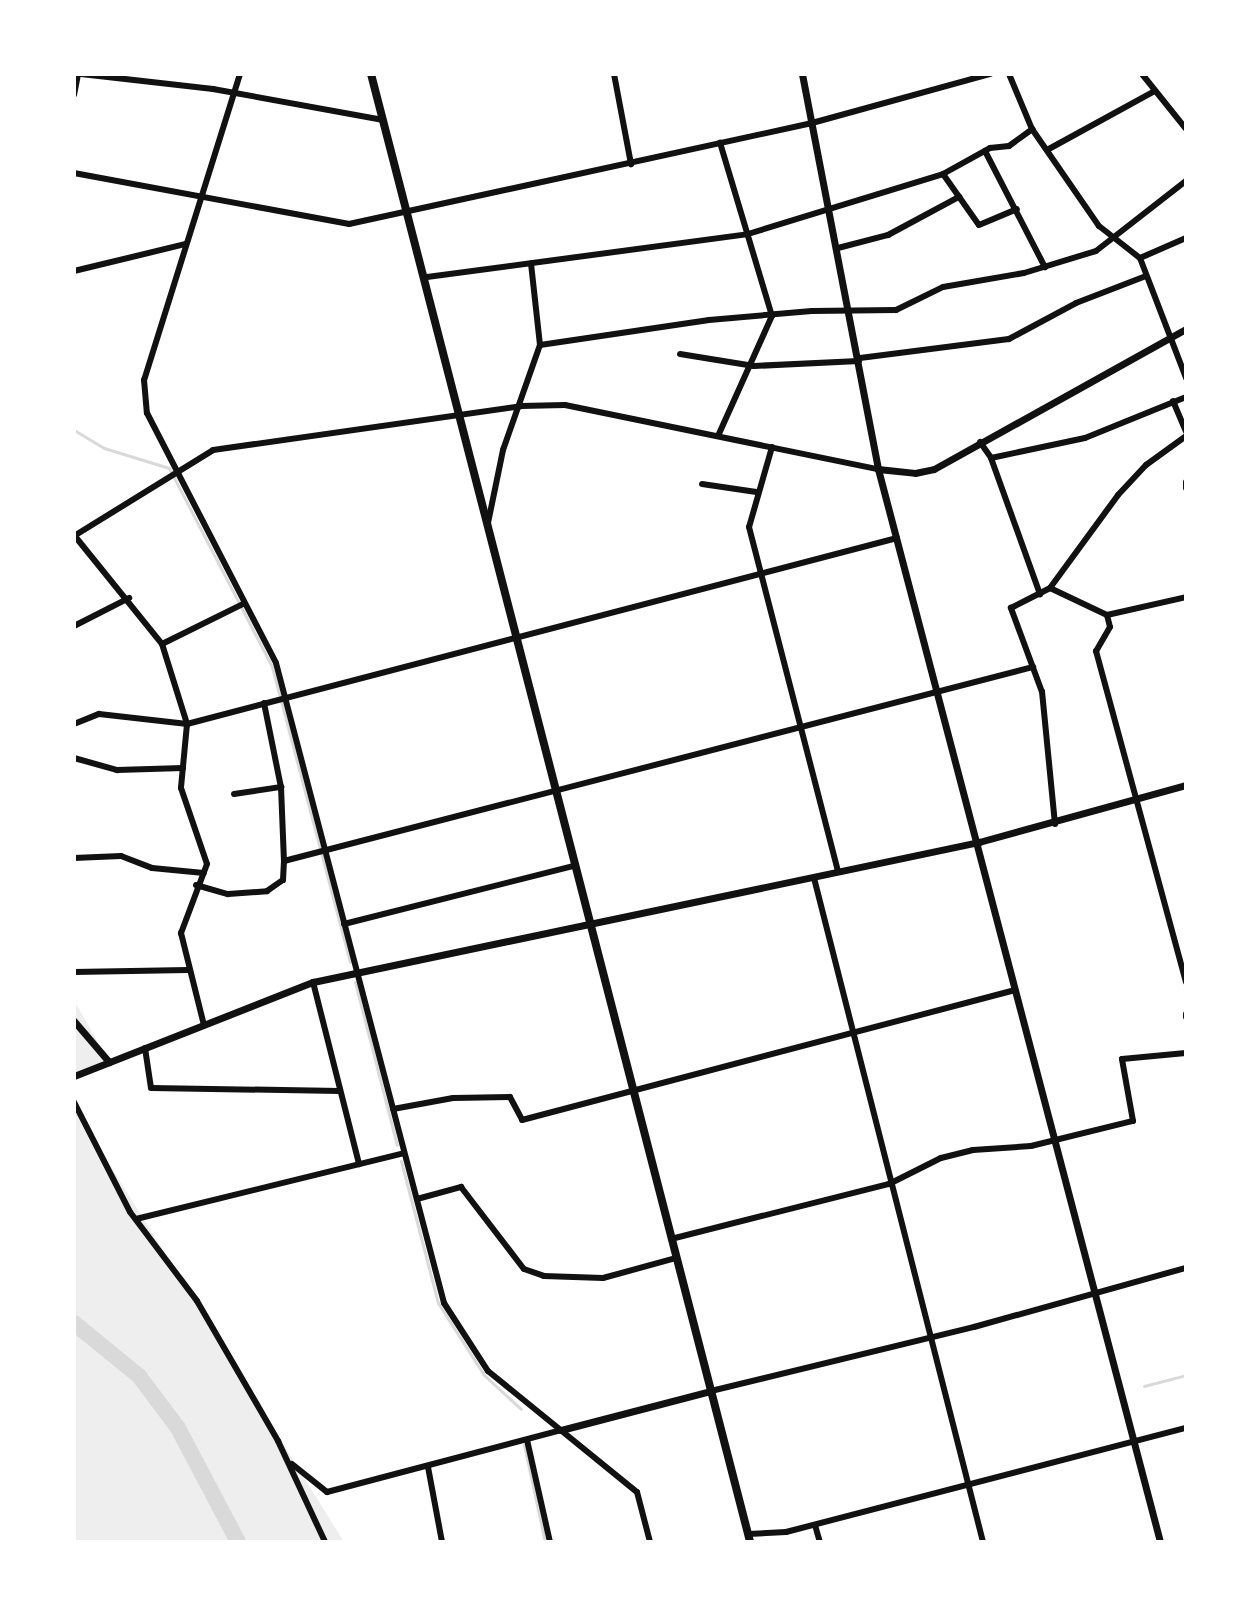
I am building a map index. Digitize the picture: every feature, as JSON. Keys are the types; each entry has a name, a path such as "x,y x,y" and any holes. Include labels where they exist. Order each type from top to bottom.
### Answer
{"main road":[{"path":"371,74 427,277 573,866 749,1538"}],"street":[{"path":"74,95 80,74 235,93 383,120"},
{"path":"240,74 144,380 147,413 276,663 444,1303 488,1371 637,1492 650,1542"},
{"path":"614,74 631,164"},
{"path":"802,74 851,311 878,469 979,842 1160,1542"},
{"path":"74,173 201,200 349,224 812,123 990,74"},
{"path":"1009,74 1032,129 1111,238 1140,258 1186,378"},
{"path":"1142,74 1153,92 1186,129"},
{"path":"1047,150 1153,92"},
{"path":"427,277 748,234 943,174 985,151 1009,146 1032,129"},
{"path":"718,436 754,366 772,316 720,143"},
{"path":"985,151 1045,267"},
{"path":"943,174 979,225 1017,209"},
{"path":"540,345 772,316 896,310 943,287 1045,267 1096,251 1186,181"},
{"path":"838,248 888,235 959,197"},
{"path":"1140,258 1186,238"},
{"path":"74,271 186,244"},
{"path":"487,527 503,450 540,345 531,263"},
{"path":"680,354 754,366 860,360 1009,339 1076,303 1146,276"},
{"path":"204,1025 181,933 196,885 207,864 181,788 187,724 162,644 129,598 74,535 213,450 521,406 565,405 878,469 915,473 934,469 1186,329"},
{"path":"991,458 1085,438 1186,397"},
{"path":"1055,824 1042,692 1011,608 1050,588 1118,495 1146,465 1186,433 1173,401"},
{"path":"980,442 991,458 1040,594"},
{"path":"772,447 756,492 749,527 838,872"},
{"path":"1186,482 1186,488"},
{"path":"702,484 756,492"},
{"path":"74,724 99,714 187,724 897,538"},
{"path":"1050,588 1107,615 1186,597"},
{"path":"74,626 129,598"},
{"path":"162,644 243,604"},
{"path":"1107,615 1110,627 1096,651 1186,982"},
{"path":"284,861 1033,667"},
{"path":"196,885 228,894 267,891 283,880 281,787 264,703"},
{"path":"74,758 117,770 183,768"},
{"path":"74,1076 313,982 979,842 1055,824 1186,785"},
{"path":"234,794 281,787"},
{"path":"74,858 121,856 152,868 204,873"},
{"path":"344,924 573,866"},
{"path":"814,878 889,1184 983,1542"},
{"path":"74,972 188,970"},
{"path":"313,982 359,1164"},
{"path":"393,1109 453,1098 510,1097 522,1120 1015,990"},
{"path":"74,1021 109,1062"},
{"path":"145,1048 151,1088 340,1091"},
{"path":"671,1239 889,1184 941,1158 973,1150 1055,1140 1133,1121 1122,1059 1186,1053"},
{"path":"74,1102 136,1219 197,1301 289,1461 325,1542"},
{"path":"136,1219 404,1153"},
{"path":"417,1199 461,1187 524,1269 544,1276 603,1278 676,1258"},
{"path":"289,1461 327,1492 929,1334 1096,1294 1186,1268"},
{"path":"749,1538 815,1525 1186,1428"},
{"path":"527,1440 550,1542"},
{"path":"428,1467 442,1542"},
{"path":"815,1525 820,1542"}],"shaded area":[{"path":"74,1000 109,1062 74,1076"},
{"path":"74,1107 344,1542 74,1542"}],"waterway":[{"path":"74,430 104,448 169,468 272,667 350,962"},
{"path":"355,982 397,1145"},
{"path":"401,1161 438,1303 484,1375 521,1409"},
{"path":"74,1323 139,1376 178,1428 238,1542"},
{"path":"1144,1386 1186,1375"},
{"path":"524,1445 545,1542"}]}
